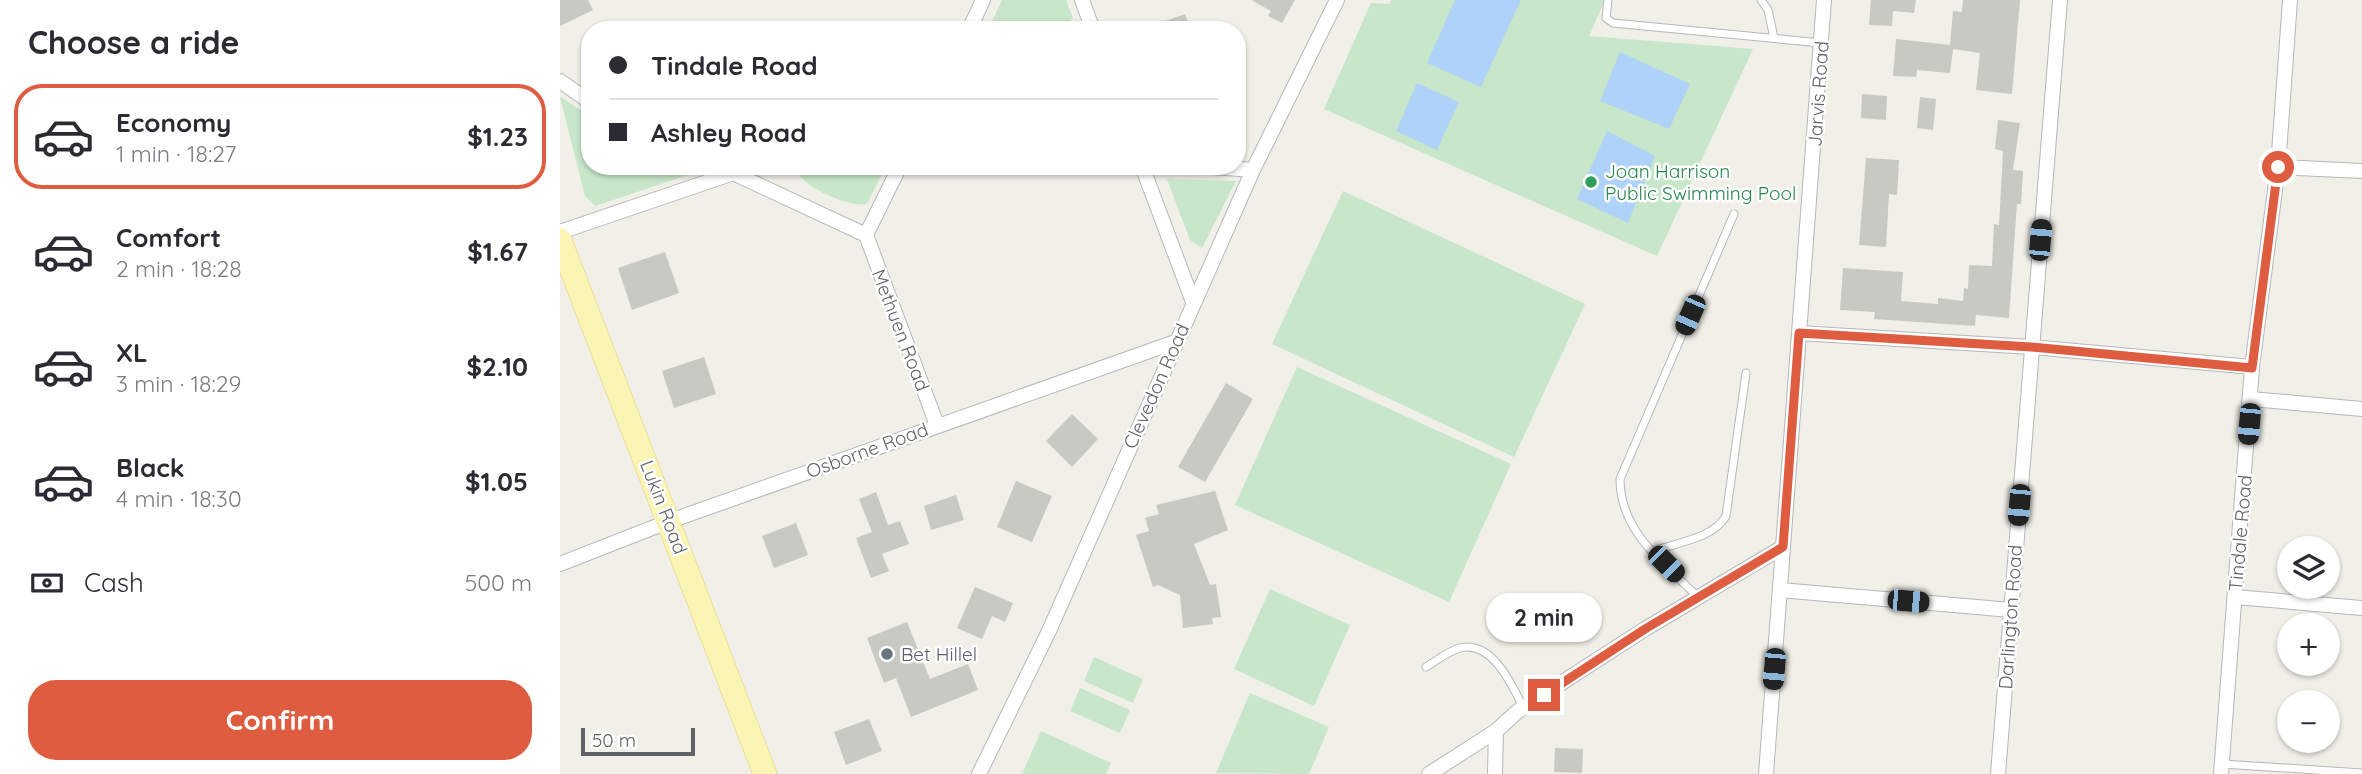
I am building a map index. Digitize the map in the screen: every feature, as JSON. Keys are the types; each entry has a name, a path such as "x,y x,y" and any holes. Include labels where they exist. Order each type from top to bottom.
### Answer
{"main road":[{"name":"Lukin Road","path":"560,240 765,774"}],"street":[{"path":"973,21 983,0"},
{"path":"1082,0 1090,21"},
{"name":"Clevedon Road","path":"979,774 1049,631 1175,342 1254,170 1337,0"},
{"name":"Jarvis Road","path":"1766,774 1824,0"},
{"name":"Darlington Road","path":"1998,774 2060,0"},
{"name":"Tindale Road","path":"2222,769 2252,368 2278,167 2290,0"},
{"path":"560,81 581,96"},
{"path":"2278,167 2362,171"},
{"path":"1246,169 1254,170"},
{"path":"560,232 731,175"},
{"path":"741,175 866,235 896,175"},
{"path":"1145,175 1193,302"},
{"name":"Methuen Road","path":"866,235 937,425"},
{"path":"1799,333 2031,347 2252,368"},
{"name":"Osborne Road","path":"560,564 670,521 1175,342"},
{"path":"2251,399 2362,409"},
{"path":"1429,774 1496,731 1524,708 1698,597 1783,547"},
{"path":"1780,590 2011,610"},
{"path":"2235,597 2362,608"},
{"path":"1495,774 1496,731"}],"lane":[{"path":"1608,0 1606,18 1613,23 1821,43"},
{"path":"1761,0 1768,10 1774,38"},
{"path":"1698,597 1638,536 1625,515 1620,480 1734,214"},
{"path":"1653,551 1711,531 1721,524 1726,516 1746,373"},
{"path":"1426,667 1457,648 1467,647 1500,665 1524,708"},
{"path":"2222,769 2362,773"}],"green space":[{"path":"1002,0 1066,0 1073,18 1070,21 992,21"},
{"name":"Joan Harrison Public Swimming Pool","path":"1391,0 1605,0 1589,36 1753,49 1657,256 1324,109 1371,3 1389,4"},
{"path":"560,97 581,110 581,175 688,175 595,206 585,196"},
{"path":"799,175 882,175 867,204 840,200"},
{"path":"1167,179 1236,181 1202,248 1190,240"},
{"path":"1343,191 1585,304 1514,457 1272,344"},
{"path":"1297,367 1511,464 1449,602 1235,505"},
{"path":"1270,589 1350,625 1314,706 1234,669"},
{"path":"1094,657 1143,679 1133,703 1084,681"},
{"path":"1080,688 1130,710 1120,733 1070,711"},
{"path":"1250,693 1329,727 1309,774 1216,773"},
{"path":"1041,731 1111,763 1106,774 1022,774"}],"water":[{"path":"1455,0 1521,0 1481,87 1427,63"},
{"path":"1620,52 1690,84 1669,129 1600,101"},
{"path":"1417,83 1459,102 1437,150 1396,131"},
{"path":"1607,131 1655,156 1628,223 1577,199"}],"building":[{"path":"560,0 588,0 593,10 560,26"},
{"path":"1251,0 1295,0 1282,23 1268,16 1271,11"},
{"path":"1871,0 1916,0 1914,13 1893,11 1892,26 1869,25"},
{"path":"1963,0 2020,0 2012,94 1976,90 1980,53 1953,49 1950,73 1917,70 1916,77 1893,76 1896,39 1950,45 1953,11 1962,12"},
{"path":"1185,14 1188,21 1166,21"},
{"path":"1862,94 1887,96 1886,120 1861,118"},
{"path":"1920,97 1936,99 1933,130 1917,128"},
{"path":"1998,120 2020,123 2013,170 2023,171 2021,204 2017,204 2009,318 1976,315 1975,326 1874,319 1875,312 1840,310 1843,268 1903,272 1901,301 1938,304 1938,298 1963,301 1964,288 1968,289 1969,265 1992,266 1994,224 1999,225 2003,151 1995,149"},
{"path":"1866,158 1899,160 1897,195 1889,194 1886,247 1859,245"},
{"path":"665,252 679,293 632,310 618,268"},
{"path":"704,357 716,394 674,408 662,371"},
{"path":"1226,383 1253,399 1205,482 1178,467"},
{"path":"1072,414 1098,439 1072,467 1046,441"},
{"path":"1016,481 1052,496 1032,542 997,527"},
{"path":"1215,491 1228,530 1194,544 1210,585 1216,584 1221,617 1212,618 1213,624 1183,628 1180,595 1158,585 1153,587 1136,535 1149,531 1145,518 1159,514 1156,505"},
{"path":"876,492 888,525 900,521 909,544 882,554 889,571 871,578 856,538 872,532 859,499"},
{"path":"956,495 964,520 931,530 924,506"},
{"path":"796,523 808,555 774,568 762,536"},
{"path":"975,587 1013,603 1005,622 992,616 982,639 957,628"},
{"path":"907,622 930,679 968,664 978,690 911,717 896,678 884,683 867,638"},
{"path":"869,719 882,751 846,765 834,732"},
{"path":"1555,748 1583,749 1582,773 1554,772"}],"place":[{"name":"Joan Harrison Public Swimming Pool","path":"1591,182"},
{"name":"Bet Hillel","path":"887,654"}],"route":[{"path":"1544,695 1645,629 1783,547 1799,333 2031,347 2252,368 2278,167"}]}
